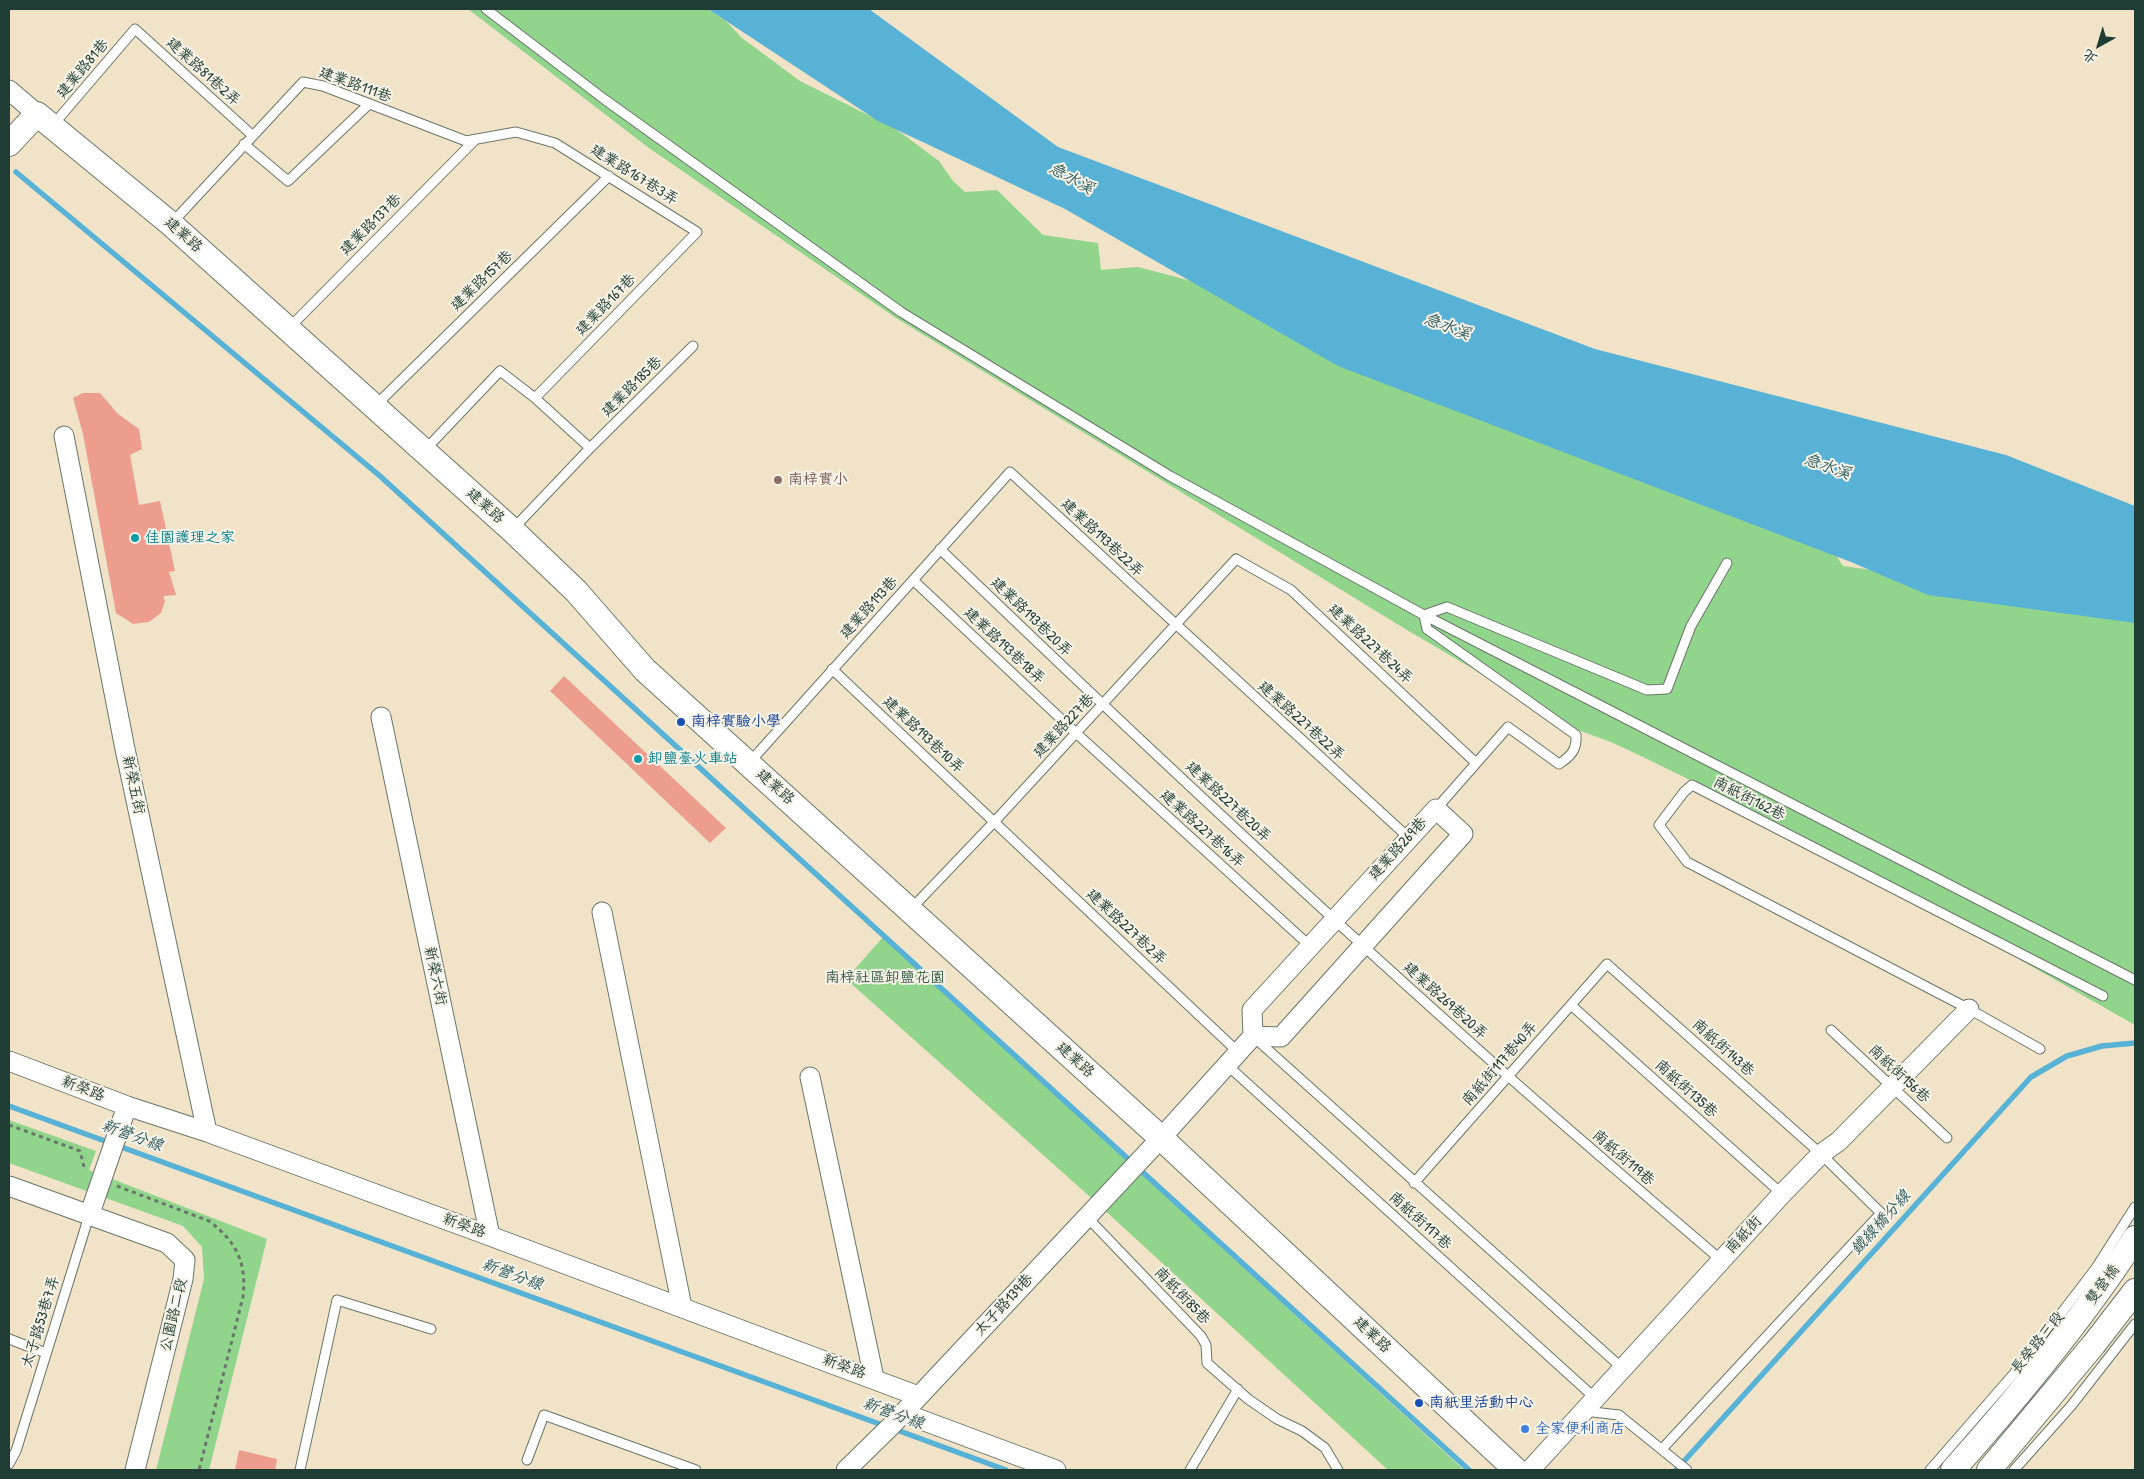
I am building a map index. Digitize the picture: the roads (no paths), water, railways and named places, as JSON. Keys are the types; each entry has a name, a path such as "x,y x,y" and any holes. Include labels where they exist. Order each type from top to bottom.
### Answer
{"street":[{"name":"建業路","path":"9,90 171,224 512,530 576,591 645,670 1161,1138 1516,1470"},
{"path":"9,144 44,120"},
{"name":"新榮五街","path":"64,436 125,749 207,1132"},
{"name":"新榮六街","path":"381,717 490,1236"},
{"name":"建業路269巷","path":"1436,809 1463,834 1281,1037 1253,1036 1252,1010 1436,809"},
{"path":"602,912 682,1307"},
{"name":"南紙街","path":"1530,1470 1782,1194 1821,1154 1838,1141 1969,1009"},
{"path":"1161,1138 1253,1036"},
{"name":"新榮路","path":"9,1061 127,1106 207,1132 490,1236 918,1396"},
{"path":"810,1076 874,1378"},
{"path":"89,1216 127,1106"},
{"name":"太子路139巷","path":"846,1470 897,1420 1161,1138"},
{"name":"公園路二段","path":"9,1186 167,1243 185,1260 183,1280 135,1470"},
{"name":"雙營橋","path":"2070,1330 2111,1275 2135,1238"},
{"name":"雙營橋","path":"1989,1470 2094,1344 2135,1291"},
{"name":"長榮路三段","path":"1953,1470 2070,1330"},
{"path":"897,1420 1056,1470"}],"lane":[{"path":"486,9 604,100 901,312 1170,476 1424,615 2135,980"},
{"name":"建業路81巷","path":"44,120 135,29"},
{"name":"建業路81巷2弄","path":"135,29 252,135"},
{"name":"建業路111巷","path":"171,224 303,82 323,86 466,141 516,132 555,143"},
{"path":"244,144 288,181 368,104"},
{"name":"建業路137巷","path":"288,329 474,140"},
{"name":"建業路167巷3弄","path":"555,143 698,232"},
{"name":"建業路157巷","path":"374,407 609,176"},
{"name":"建業路167巷","path":"535,398 698,232"},
{"name":"建業路185巷","path":"590,448 693,346"},
{"path":"424,452 500,371 535,398 590,448 512,530"},
{"name":"建業路193巷","path":"749,763 1010,472"},
{"name":"建業路193巷22弄","path":"1010,472 1175,625"},
{"name":"建業路193巷20弄","path":"940,549 1102,704"},
{"name":"建業路227巷","path":"910,910 995,821 1236,559"},
{"name":"建業路227巷24弄","path":"1236,559 1291,590 1476,763"},
{"path":"1424,615 1447,607 1647,690 1667,689 1691,626 1727,563"},
{"name":"建業路193巷18弄","path":"913,580 1076,733"},
{"path":"1424,615 1428,629 1576,735 1576,747 1567,758 1558,764 1508,727 1436,809"},
{"name":"建業路227巷22弄","path":"1175,625 1409,838"},
{"name":"建業路193巷10弄","path":"832,669 995,821"},
{"name":"建業路227巷20弄","path":"1102,704 1363,945"},
{"name":"建業路227巷16弄","path":"1076,733 1310,946"},
{"name":"南紙街162巷","path":"2040,1049 1969,1009 1687,862 1659,825 1684,792 1692,786 2103,996"},
{"name":"建業路227巷2弄","path":"995,821 1233,1059"},
{"name":"建業路269巷20弄","path":"1363,945 1508,1076"},
{"name":"南紙街117巷40弄","path":"1414,1183 1607,964"},
{"name":"南紙街143巷","path":"1607,964 1821,1154 1881,1214 1662,1449"},
{"name":"南紙街135巷","path":"1571,1005 1782,1194"},
{"name":"南紙街156巷","path":"1832,1030 1947,1138"},
{"name":"南紙街117巷","path":"1253,1036 1414,1183 1622,1368"},
{"name":"南紙街117巷","path":"1233,1059 1589,1404"},
{"name":"南紙街119巷","path":"1508,1076 1721,1260"},
{"name":"長榮路三段","path":"1930,1470 2024,1362 2096,1268 2135,1207"},
{"name":"太子路53巷7弄","path":"9,1464 16,1451 89,1216"},
{"name":"南紙街85巷","path":"1087,1217 1201,1336 1206,1345 1207,1363 1277,1419 1302,1431 1325,1448 1338,1470"},
{"path":"300,1470 337,1300 431,1329"},
{"path":"2014,1470 2072,1406 2135,1324"},
{"path":"9,1339 46,1353"},
{"path":"1190,1470 1238,1389"},
{"path":"1589,1404 1619,1415 1686,1470"},
{"path":"527,1460 544,1415 696,1470"}],"water":[{"name":"急水溪","path":"708,9 869,9 1058,147 1595,349 2006,455 2135,506 2135,623 1928,595 1851,562 1338,366 1065,209 878,121"}],"waterway":[{"path":"16,172 380,476 1469,1470"},
{"name":"鐵線橋分線","path":"1676,1470 2031,1077 2067,1056 2102,1046 2135,1043"},
{"name":"新營分線","path":"9,1106 885,1426"},
{"name":"新營分線","path":"894,1429 1006,1470"}],"place":[{"name":"南梓實小","path":"778,480"},
{"name":"佳園護理之家","path":"135,538"},
{"name":"南梓實驗小學","path":"681,722"},
{"name":"卸鹽臺火車站","path":"638,759"},
{"name":"南紙里活動中心","path":"1419,1403"},
{"name":"全家便利商店","path":"1525,1429"}],"park label":[{"name":"南梓社區卸鹽花園","path":"885,978"}]}
